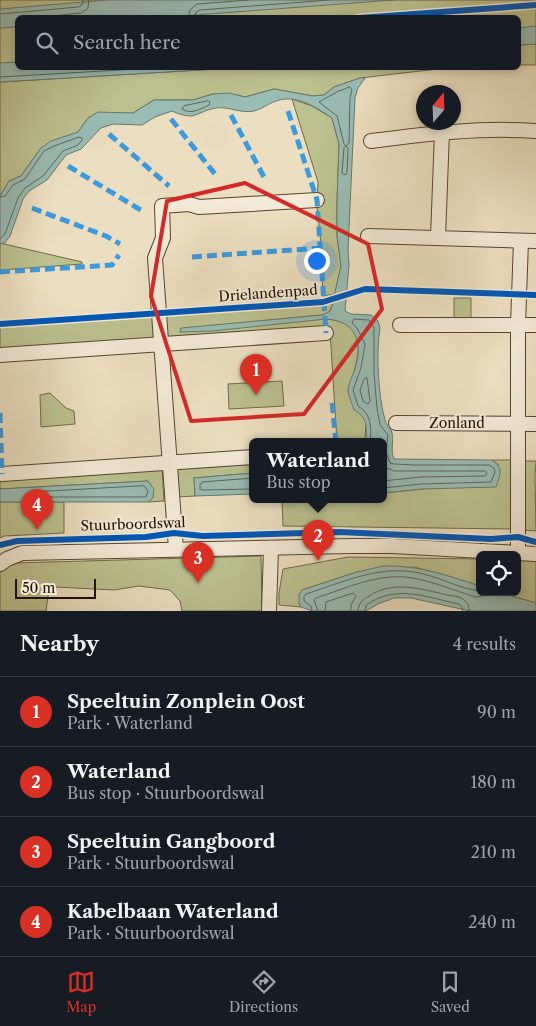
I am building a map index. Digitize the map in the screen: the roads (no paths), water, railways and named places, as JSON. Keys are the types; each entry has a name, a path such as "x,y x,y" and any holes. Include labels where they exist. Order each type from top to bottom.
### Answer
{"street":[{"path":"371,141 442,132 482,130 536,131"},
{"path":"438,237 442,132"},
{"path":"176,550 155,258 163,238 162,206 189,204 199,207 317,200"},
{"path":"368,236 536,241"},
{"path":"518,551 518,325 521,241"},
{"path":"400,325 536,325"},
{"path":"0,355 326,333"},
{"name":"Zonland","path":"396,423 536,424"},
{"path":"2,474 249,457"},
{"name":"Stuurboordswal","path":"0,564 22,553 352,546 392,546 482,551"},
{"path":"269,611 271,549"},
{"name":"Stuurboordswal","path":"521,553 536,554"}],"water":[{"path":"107,0 394,0 195,15 15,15 15,27 0,28 0,9"},
{"path":"536,26 536,44 521,45 521,28"},
{"path":"15,62 15,70 200,70 0,82 0,63"},
{"path":"365,78 358,88 355,98 348,250 349,265 345,311 351,314 371,315 378,321 380,328 378,349 379,387 386,422 392,433 394,459 492,460 500,469 496,487 422,489 387,493 387,438 365,438 366,423 362,416 354,410 348,393 357,359 358,342 351,329 345,324 326,319 213,331 180,332 181,328 322,315 331,309 341,266 337,236 339,144 332,118 314,107 293,99 286,99 249,112 216,108 186,116 172,111 155,117 142,125 113,124 101,128 81,149 66,155 47,180 29,191 23,199 10,236 4,244 0,243 0,196 9,181 21,176 41,148 51,141 78,132 88,118 98,112 133,113 154,100 193,100 213,94 229,93 245,97 274,89 313,96 324,95 334,87"},
{"path":"249,473 249,494 195,496 194,478"},
{"path":"148,481 154,489 153,498 148,502 0,502 0,489"},
{"path":"383,566 421,569 476,585 476,596 511,596 536,603 536,611 470,611 411,598 394,598 366,611 312,611 301,607 299,595 302,590 357,572"}],"place":[{"name":"Speeltuin Zonplein Oost","path":"256,395"},
{"name":"Kabelbaan Waterland","path":"37,530"},
{"name":"Waterland","path":"318,561"},
{"name":"Speeltuin Gangboord","path":"198,583"}]}
